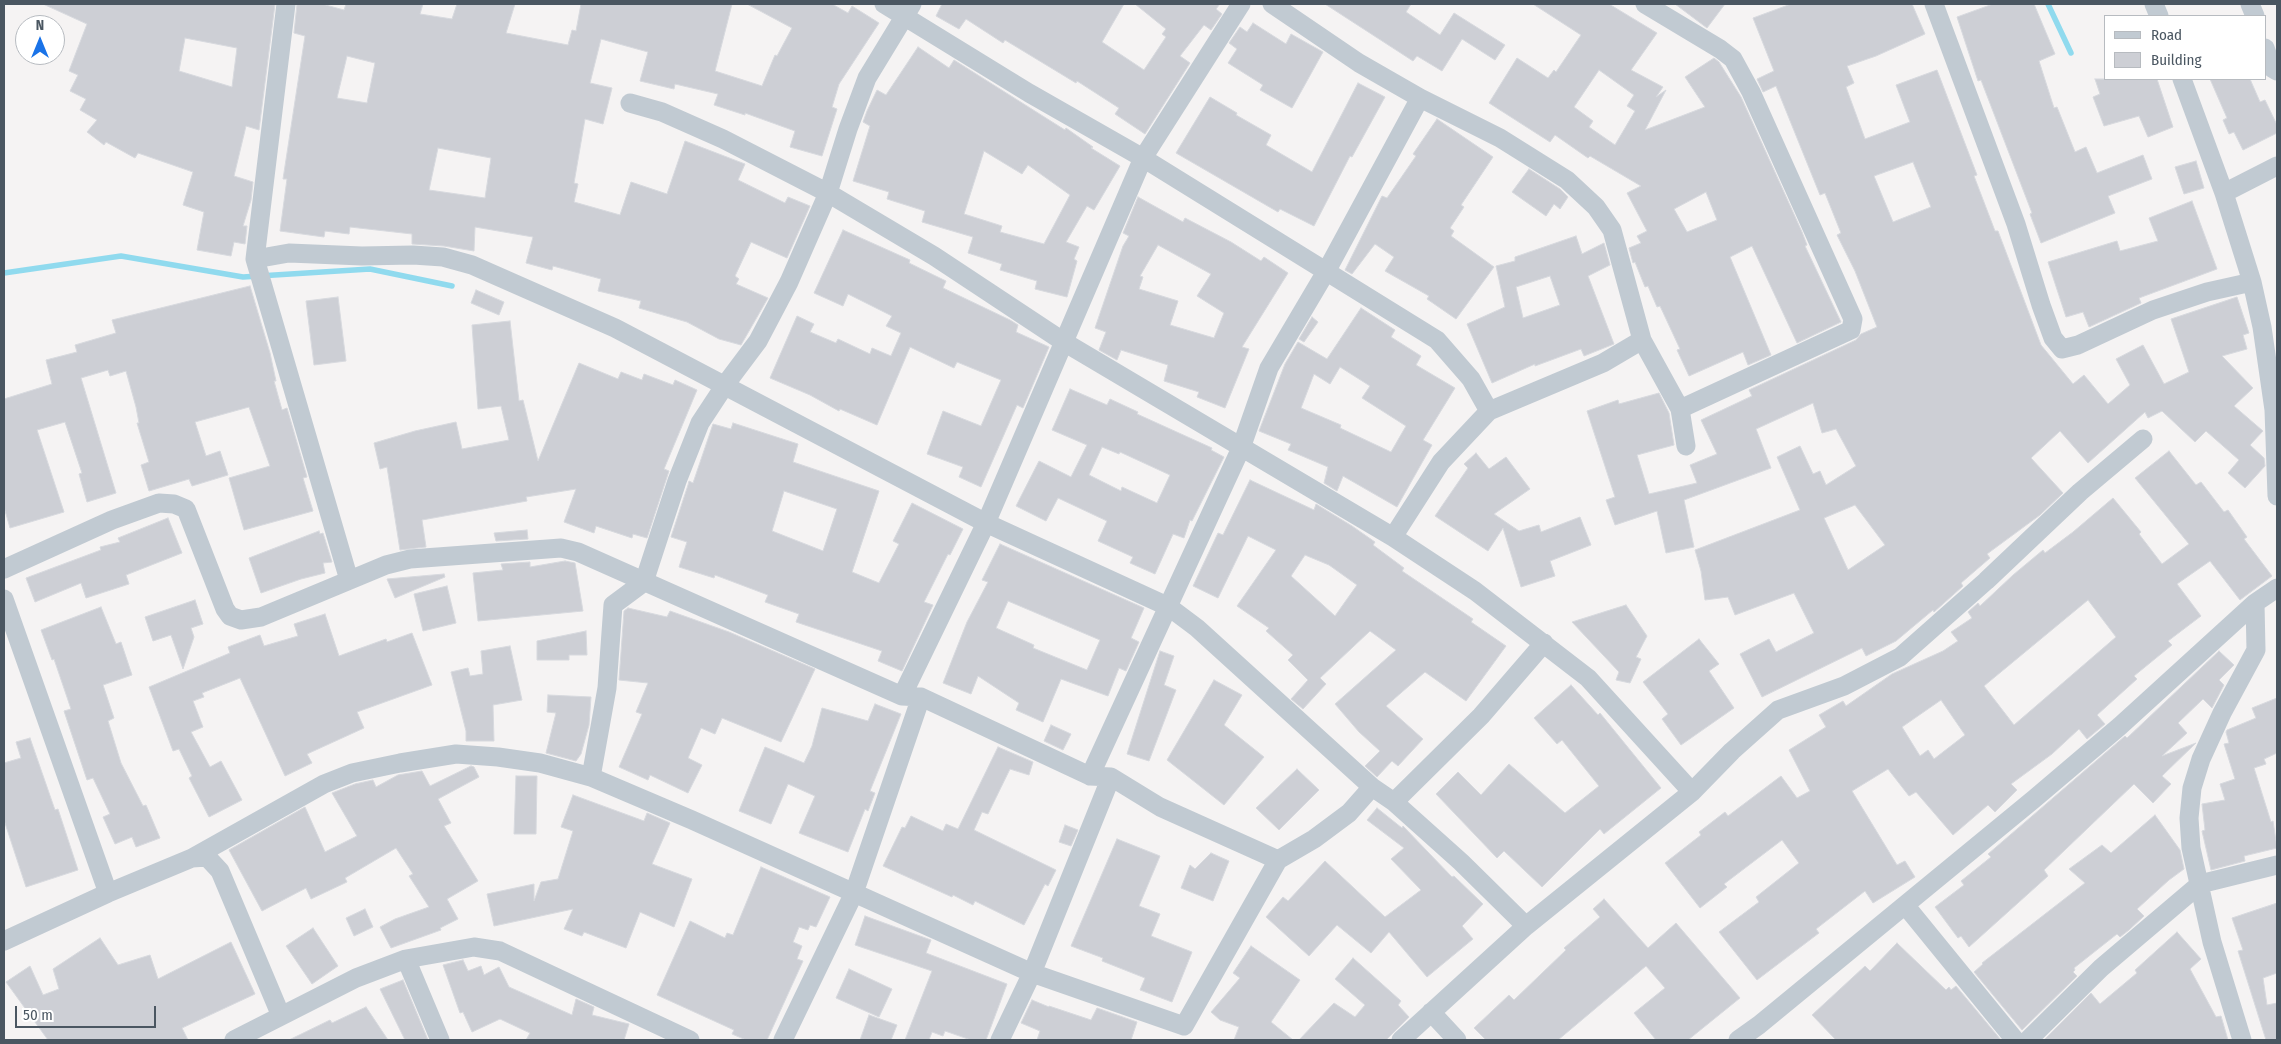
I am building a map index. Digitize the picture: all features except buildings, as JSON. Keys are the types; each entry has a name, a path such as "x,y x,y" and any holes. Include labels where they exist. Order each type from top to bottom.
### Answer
{"street":[{"path":"286,4 255,259 349,580"},
{"path":"884,4 908,10 1029,93 1143,158 1327,270 1437,340 1471,379 1489,411"},
{"path":"902,696 986,523 1143,158 1241,4"},
{"path":"1272,4 1359,62 1420,98 1500,138 1567,180 1596,207 1612,230 1642,340 1680,409 1686,446"},
{"path":"1645,4 1720,49 1732,59 1751,92 1853,319 1851,330 1680,409"},
{"path":"1934,4 2016,224 2041,306 2053,338 2062,350 2078,345 2153,310 2207,292 2252,282"},
{"path":"591,777 607,688 613,605 644,582 677,481 700,423 725,385 758,341 789,282 828,193 867,78 908,10"},
{"path":"2266,51 2272,68 2277,71"},
{"path":"2182,80 2224,193 2252,282 2262,327 2274,410 2277,496"},
{"path":"1090,776 1241,448 1269,368 1327,270 1420,98"},
{"path":"630,103 662,112 722,139 828,193 934,256 1064,342 1393,538 1475,590 1588,678 1692,792"},
{"path":"2224,193 2273,171"},
{"path":"255,259 289,253 362,256 413,255 443,257 472,265 615,328 986,523 1169,607 1197,628 1372,787 1394,802 1461,862 1526,926"},
{"path":"1393,538 1441,462 1489,411 1604,363 1642,340"},
{"path":"1401,1040 1526,926 1692,792 1732,751 1778,710 1844,686 1900,657 1986,581 2080,492 2143,439"},
{"path":"4,569 112,520 159,503 174,504 186,509 225,609 230,616 241,620 261,617 386,565 410,559 561,548 578,552 728,617 902,696 921,697 1090,776 1111,777 1160,807 1278,860"},
{"path":"1738,1040 1759,1026 2120,726 2255,603 2277,588"},
{"path":"4,599 108,893"},
{"path":"2242,1040 2212,942 2191,848 2190,818 2192,788 2201,758 2222,713 2256,650 2255,603"},
{"path":"1394,802 1481,716 1544,643"},
{"path":"783,1040 854,893 921,697"},
{"path":"4,941 108,893 192,858 324,784 352,773 456,754 498,757 540,763 591,777 1032,973 1184,1026 1278,860 1314,839 1349,812 1372,787"},
{"path":"1000,1040 1032,973 1111,777"},
{"path":"192,858 207,857 220,871 281,1016"},
{"path":"2028,1040 2101,968 2200,884 2277,866"},
{"path":"1905,905 2015,1040"},
{"path":"234,1040 356,978 406,959 474,947 500,951 690,1040"},
{"path":"406,959 440,1040"},
{"path":"1431,1012 1457,1040"}],"waterway":[{"path":"2048,4 2071,53"},
{"path":"4,273 121,256 243,277 370,269 452,286"}]}
